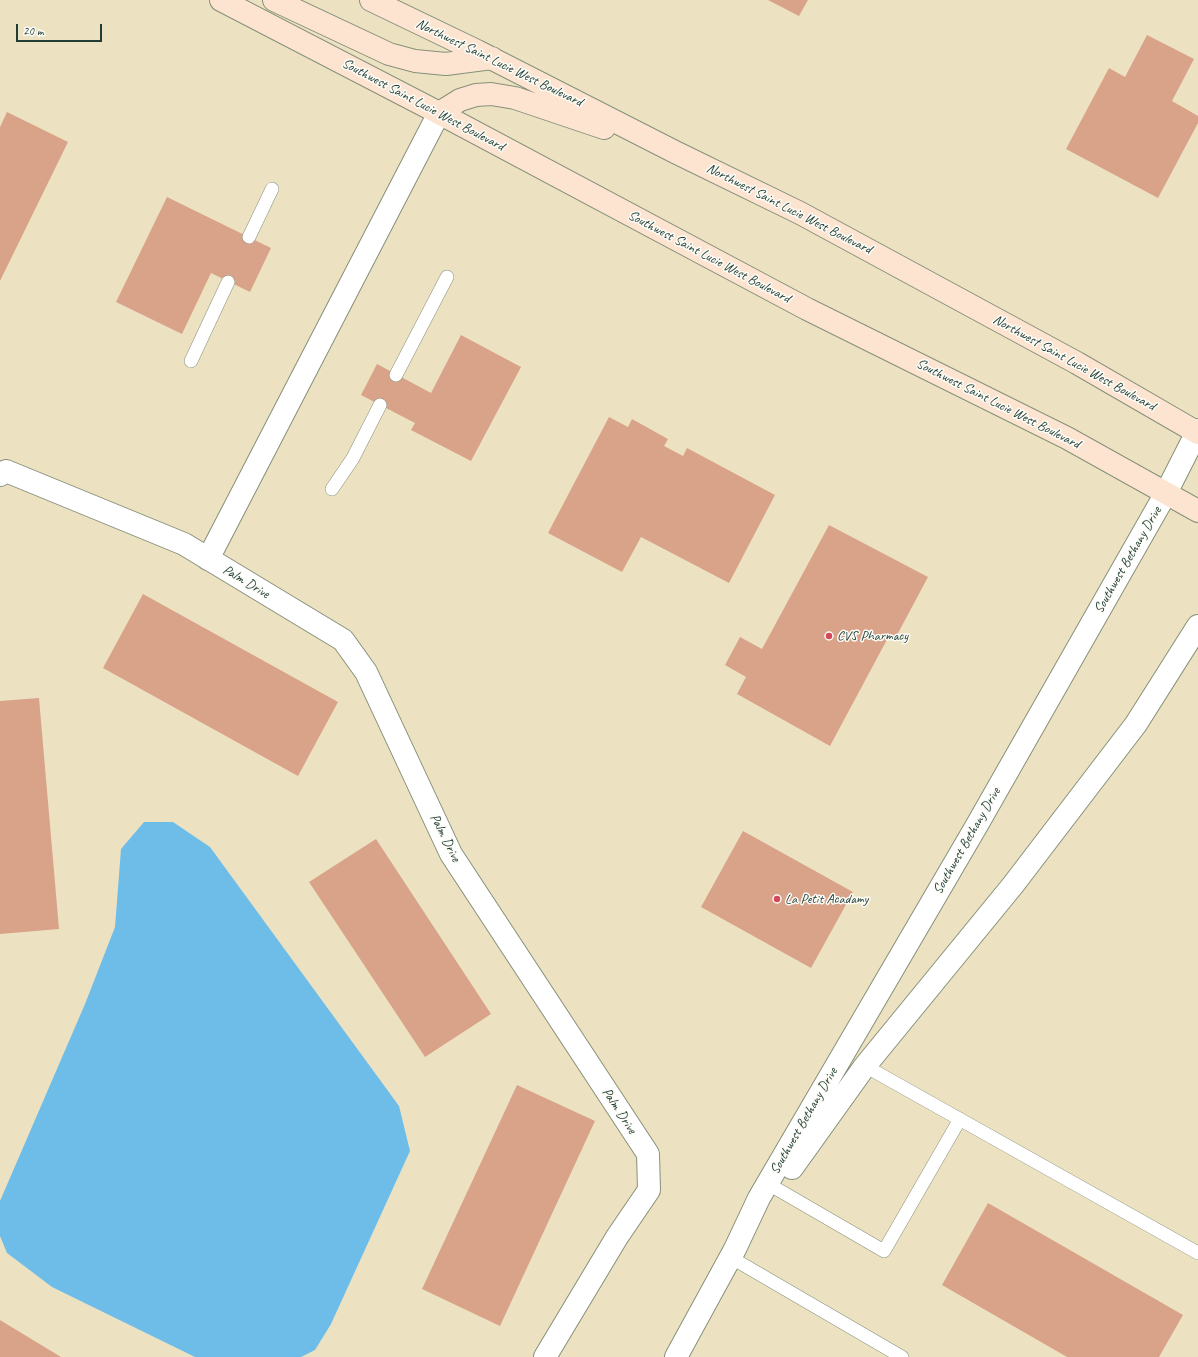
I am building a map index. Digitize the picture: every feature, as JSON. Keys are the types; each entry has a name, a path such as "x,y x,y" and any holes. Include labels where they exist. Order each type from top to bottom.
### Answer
{"main road":[{"name":"Southwest Saint Lucie West Boulevard","path":"221,0 439,113 807,309 1067,438 1198,511"},
{"path":"274,0 389,54 415,61 446,64 492,58"},
{"name":"Northwest Saint Lucie West Boulevard","path":"371,0 492,58 675,152 800,213 1077,363 1198,432"},
{"path":"439,113 460,100 476,95 491,94 515,98 675,152"}],"street":[{"path":"208,559 439,113"},
{"name":"Southwest Bethany Drive","path":"676,1357 733,1253 760,1198 977,825 1166,493 1198,432"},
{"name":"Palm Drive","path":"0,475 6,471 184,544 343,640 366,672 451,854 648,1154 649,1190 617,1237 545,1357"},
{"name":"Southwest Bethany Drive","path":"733,1253 865,1066 1013,885 1136,724 1198,626"}],"lane":[{"path":"249,237 272,189"},
{"path":"396,374 447,277"},
{"path":"191,361 228,282"},
{"path":"332,489 353,458 380,405"},
{"path":"865,1066 1198,1253"},
{"path":"777,1190 884,1251 960,1119"},
{"path":"733,1253 902,1357"}],"water":[{"path":"144,822 173,822 210,847 399,1106 410,1151 331,1324 315,1350 301,1357 195,1357 52,1287 7,1253 0,1236 0,1201 85,1004 115,927 121,849"}],"building":[{"path":"768,0 808,0 799,16"},
{"path":"1147,35 1194,59 1172,101 1198,116 1198,123 1158,198 1066,149 1109,68 1125,77"},
{"path":"7,112 68,142 0,281 0,127"},
{"path":"167,197 271,248 250,292 211,273 182,334 116,302"},
{"path":"461,335 521,367 471,461 411,430 415,423 361,395 377,364 431,393"},
{"path":"609,417 628,427 632,419 668,439 664,446 683,456 687,448 775,495 729,583 641,537 622,572 548,533"},
{"name":"CVS Pharmacy","path":"829,525 928,577 896,637 890,634 830,746 737,694 746,677 725,665 740,637 762,649"},
{"path":"143,594 338,702 298,776 103,668"},
{"path":"39,698 59,929 0,934 0,701"},
{"name":"La Petit Acadamy","path":"743,831 853,892 811,968 701,907"},
{"path":"376,839 491,1014 425,1057 309,882"},
{"path":"517,1085 595,1121 500,1326 422,1289"},
{"path":"988,1203 1183,1315 1159,1357 1067,1357 942,1285"},
{"path":"0,1320 61,1357 0,1357"}],"place":[{"name":"CVS Pharmacy","path":"829,636"},
{"name":"La Petit Acadamy","path":"777,899"}]}
